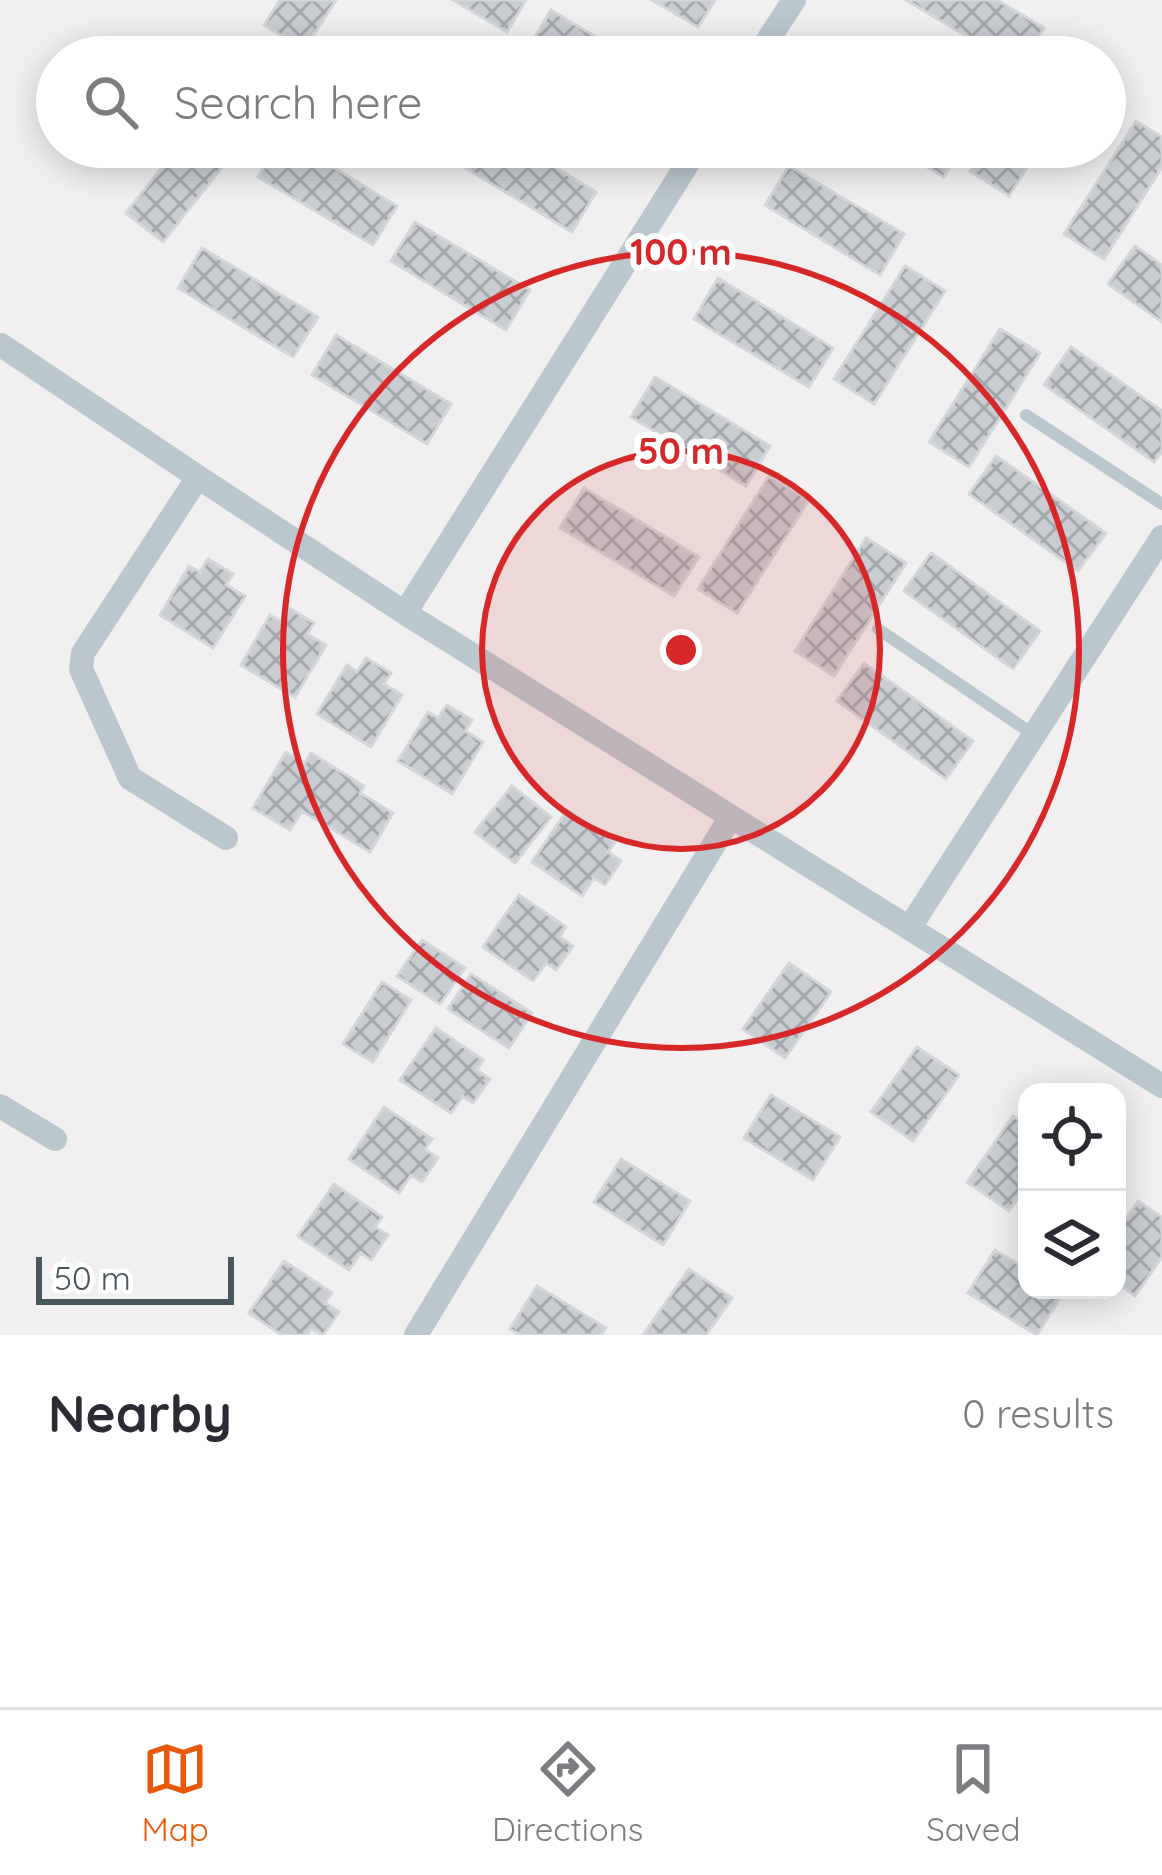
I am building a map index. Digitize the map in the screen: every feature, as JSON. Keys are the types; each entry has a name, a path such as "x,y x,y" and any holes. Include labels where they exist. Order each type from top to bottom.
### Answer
{"street":[{"path":"771,36 794,0"},
{"path":"405,613 685,168"},
{"path":"1,345 405,613 1162,1086"},
{"path":"198,477 83,653 81,669 130,778 226,838"},
{"path":"910,927 1162,537"},
{"path":"416,1335 730,818"},
{"path":"0,1106 55,1139"}],"lane":[{"path":"1026,416 1162,504"},
{"path":"878,628 1034,735"}],"building":[{"path":"280,0 336,0 313,36 282,36 264,25"},
{"path":"453,0 526,0 507,32"},
{"path":"652,0 715,0 698,27"},
{"path":"906,0 997,0 1044,28 1039,36 966,36"},
{"path":"551,10 594,36 535,36"},
{"path":"1136,121 1162,137 1162,167 1104,259 1064,234 1106,168 1126,168 1126,137"},
{"path":"161,168 221,168 163,242 126,213"},
{"path":"263,168 335,168 397,206 373,245 258,177"},
{"path":"465,168 556,168 596,192 572,232"},
{"path":"788,168 792,168 904,234 880,275 765,205"},
{"path":"929,168 949,168 944,177"},
{"path":"972,168 1027,168 1009,196"},
{"path":"415,222 530,290 506,330 391,261"},
{"path":"1135,246 1162,265 1162,322 1108,284"},
{"path":"202,248 318,317 293,357 178,288"},
{"path":"905,266 945,291 874,404 834,379"},
{"path":"718,278 833,348 809,387 694,319"},
{"path":"1000,329 1040,353 969,467 929,442"},
{"path":"336,335 451,404 427,444 312,375"},
{"path":"1071,347 1162,411 1162,451 1154,462 1044,385"},
{"path":"655,377 770,446 746,486 631,417"},
{"path":"996,456 1106,533 1078,571 969,494"},
{"path":"769,476 809,500 737,613 698,589"},
{"path":"584,488 699,557 674,596 560,528"},
{"path":"866,538 906,563 834,676 795,651"},
{"path":"931,553 1040,631 1013,669 904,591"},
{"path":"208,559 233,574 226,585 245,596 213,648 160,615 189,566 200,572"},
{"path":"289,608 314,623 307,634 326,645 295,697 241,665 270,615 281,622"},
{"path":"366,658 391,673 384,684 402,695 371,747 317,714 347,665 357,672"},
{"path":"864,663 973,741 946,779 837,701"},
{"path":"447,705 472,720 465,731 483,742 452,794 398,761 428,712 438,718"},
{"path":"286,752 305,763 311,753 364,786 360,793 393,813 370,852 302,811 290,830 253,808"},
{"path":"512,786 551,817 515,863 475,832"},
{"path":"567,810 615,842 608,852 621,861 605,885 594,878 582,896 532,862"},
{"path":"519,895 566,927 560,937 573,946 556,970 546,963 533,981 483,947"},
{"path":"422,940 465,968 440,1004 397,976"},
{"path":"789,963 831,992 785,1058 743,1029"},
{"path":"471,974 532,1013 509,1048 448,1009"},
{"path":"382,982 411,1000 373,1062 343,1044"},
{"path":"436,1028 483,1060 477,1070 490,1079 473,1103 463,1096 451,1113 400,1080"},
{"path":"917,1047 959,1075 913,1141 871,1112"},
{"path":"771,1095 840,1137 813,1180 744,1138"},
{"path":"384,1107 432,1139 425,1149 438,1158 422,1182 411,1175 399,1193 349,1159"},
{"path":"1013,1116 1018,1119 1018,1198 1009,1211 967,1182"},
{"path":"621,1159 690,1201 663,1245 594,1202"},
{"path":"334,1184 382,1217 375,1227 388,1235 371,1260 361,1253 349,1270 298,1236"},
{"path":"1138,1201 1162,1217 1162,1257 1135,1296 1126,1290 1126,1219"},
{"path":"995,1250 1018,1264 1018,1299 1060,1299 1037,1335 968,1293"},
{"path":"284,1261 332,1293 325,1303 339,1312 323,1335 311,1329 307,1335 282,1335 249,1313"},
{"path":"689,1269 732,1298 706,1335 643,1335"},
{"path":"537,1286 606,1328 601,1335 520,1335 510,1329"}]}
